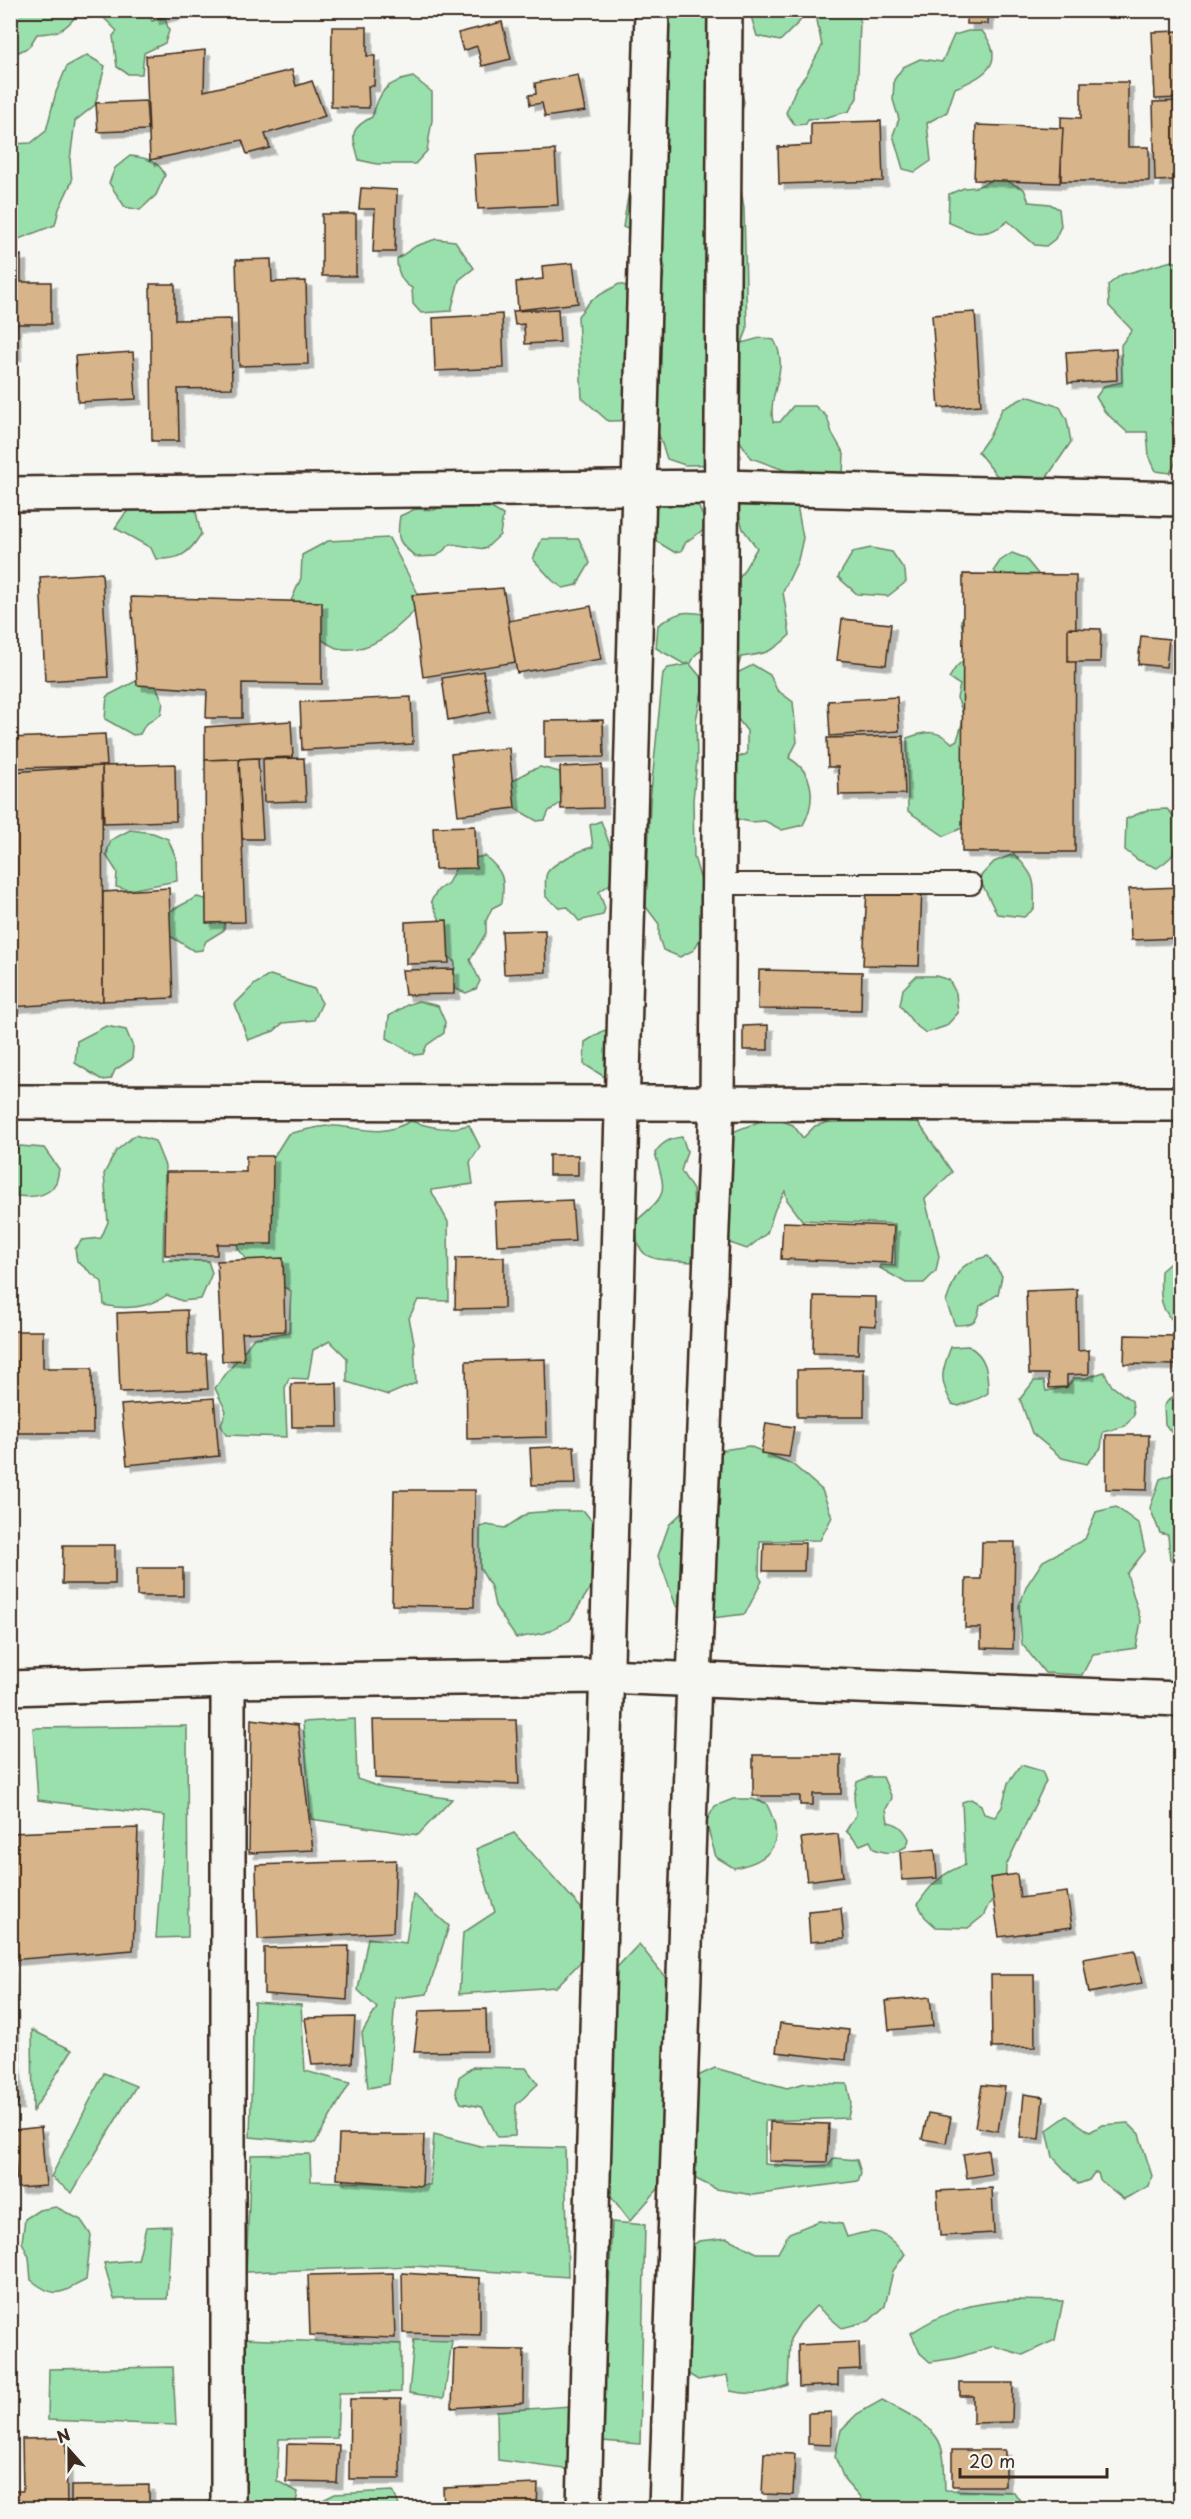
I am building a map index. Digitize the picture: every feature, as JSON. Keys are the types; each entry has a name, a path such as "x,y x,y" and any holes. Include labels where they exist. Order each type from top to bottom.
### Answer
{"street":[{"path":"584,2508 604,1676 652,10"},
{"path":"666,2508 694,1679 717,1103 725,10"},
{"path":"10,494 720,487 1180,500"},
{"path":"10,1102 1180,1104"},
{"path":"10,1688 228,1681 604,1676 1180,1699"},
{"path":"228,1681 228,2508"}],"lane":[{"path":"720,884 971,884"}],"green space":[{"path":"753,10 804,11 800,21 780,41 757,36 750,13"},
{"path":"10,11 148,11 152,21 165,18 169,31 165,43 144,53 142,74 128,74 117,67 113,36 117,31 100,14 89,18 77,15 60,30 37,34 29,47 11,56"},
{"path":"637,11 743,11 735,65 744,102 734,144 744,208 747,330 742,343 760,338 774,340 779,351 780,371 773,400 773,422 780,422 793,406 815,406 827,417 832,433 844,454 843,474 823,481 804,470 787,471 751,458 738,438 738,464 685,465 667,459 654,420 608,421 582,398 578,316 591,300 619,284 660,295 665,267 657,242 623,227 640,124"},
{"path":"820,11 857,11 860,21 857,98 849,111 824,118 808,119 806,124 795,125 786,113 796,88 822,46 817,20"},
{"path":"968,31 982,31 993,52 993,60 983,74 955,88 947,112 927,123 931,161 915,172 903,169 893,135 899,119 893,100 894,80 903,67 920,59 942,62 954,35"},
{"path":"87,55 105,66 95,105 75,121 70,160 72,181 59,209 55,225 11,242 11,144 31,143 46,131 56,92 67,66"},
{"path":"413,77 432,92 432,120 427,151 415,164 377,164 359,160 354,139 355,130 372,117 385,89 396,82"},
{"path":"130,156 151,161 159,166 165,175 156,195 140,210 125,207 109,183 115,168"},
{"path":"998,177 1024,189 1029,202 1050,204 1059,209 1061,226 1055,239 1046,246 1035,245 1008,221 985,233 971,232 948,222 949,194 964,188 977,187"},
{"path":"436,239 455,241 474,268 459,280 451,311 421,313 413,304 412,288 400,276 397,259 416,246"},
{"path":"1172,261 1180,264 1180,405 1170,419 1177,434 1180,452 1170,473 1156,471 1149,456 1147,432 1127,432 1105,412 1096,397 1104,386 1122,382 1121,345 1132,330 1109,306 1108,285 1121,275"},
{"path":"1027,396 1060,407 1067,420 1071,442 1034,496 1006,487 978,452 990,435 1002,409"},
{"path":"755,489 795,494 803,538 798,560 783,592 790,635 768,651 741,657 738,668 725,667 706,658 704,649 696,654 691,663 684,664 656,648 658,625 681,613 707,615 724,604 757,548 743,529 737,508"},
{"path":"149,490 192,494 201,534 188,551 178,557 156,559 151,548 115,528 124,515"},
{"path":"454,501 483,503 503,515 500,535 485,549 451,544 437,556 416,557 405,548 398,530 400,516 415,509 434,510"},
{"path":"666,502 697,503 704,519 703,530 686,542 681,551 674,552 646,535 648,513"},
{"path":"389,538 423,603 395,629 385,637 363,647 337,648 294,619 291,601 301,578 302,555 328,541"},
{"path":"542,539 579,539 590,563 577,585 563,588 553,581 533,559"},
{"path":"871,548 892,552 905,571 906,582 888,596 857,594 838,577 853,552"},
{"path":"1012,553 1025,558 1042,579 976,822 944,836 908,811 907,738 936,733 952,743 957,740 963,719 957,698 960,685 949,678 956,667 967,657 961,620 1002,583 994,570 1000,561"},
{"path":"690,664 704,681 696,720 697,760 693,800 694,857 705,894 704,931 694,950 680,957 663,950 659,938 659,924 646,907 650,802 663,673 668,668"},
{"path":"753,665 770,675 777,690 793,702 797,742 789,758 804,771 811,788 810,807 803,825 782,830 765,821 751,822 717,815 724,762 747,754 747,731 722,698 727,678"},
{"path":"136,681 156,686 163,702 161,714 145,725 140,734 133,735 105,719 107,696"},
{"path":"540,767 560,772 565,800 549,811 545,820 537,821 509,805 511,782"},
{"path":"1167,809 1180,822 1178,844 1174,854 1157,868 1138,860 1125,850 1126,819 1147,810"},
{"path":"601,821 621,876 599,892 605,908 603,915 579,921 568,907 560,908 546,897 546,875 561,861 593,847 590,825"},
{"path":"130,830 153,833 168,839 176,858 177,881 129,890 116,887 117,872 106,855 111,840"},
{"path":"1014,854 1030,873 1034,884 1034,909 1024,917 997,914 979,878 994,862"},
{"path":"485,856 502,876 502,903 492,908 486,921 486,933 470,960 480,981 476,989 466,993 453,988 455,963 447,954 438,928 439,918 431,901 438,890 448,883 458,864 468,859"},
{"path":"197,897 217,902 225,918 224,930 206,941 202,950 194,951 167,934 168,912"},
{"path":"270,975 314,989 322,1003 314,1020 283,1023 274,1031 248,1040 235,1004 255,984"},
{"path":"916,976 936,976 949,980 956,993 958,1013 946,1026 926,1033 914,1024 900,1005 903,989"},
{"path":"418,1001 438,1006 445,1022 444,1033 427,1045 423,1054 415,1055 387,1038 389,1016"},
{"path":"106,1026 126,1030 133,1047 132,1059 115,1070 111,1079 102,1080 75,1063 77,1041"},
{"path":"615,1027 635,1032 642,1048 640,1059 611,1081 584,1064 585,1042"},
{"path":"771,1117 793,1125 803,1138 815,1126 843,1118 918,1122 952,1172 925,1199 939,1256 936,1271 924,1283 906,1283 880,1268 880,1265 895,1266 895,1224 802,1220 787,1200 785,1191 775,1209 767,1233 747,1249 727,1242 726,1152 735,1131"},
{"path":"411,1121 440,1128 469,1125 480,1147 470,1162 473,1184 431,1190 448,1222 449,1301 418,1300 409,1318 414,1342 416,1383 388,1395 347,1382 347,1358 330,1341 313,1350 308,1379 289,1378 285,1388 287,1437 226,1435 221,1425 226,1411 215,1388 254,1338 289,1332 291,1291 258,1273 238,1249 233,1212 249,1196 288,1134 329,1126 381,1131"},
{"path":"135,1135 155,1141 165,1166 163,1260 208,1261 212,1273 201,1299 182,1301 167,1295 153,1303 137,1307 104,1305 102,1282 77,1261 75,1249 82,1240 101,1238 108,1222 104,1174 116,1151"},
{"path":"682,1137 687,1151 681,1171 693,1190 695,1231 692,1262 650,1257 639,1246 636,1236 636,1221 654,1204 662,1192 663,1185 655,1153 660,1146"},
{"path":"20,1146 44,1148 59,1169 52,1189 30,1197 13,1195 11,1155"},
{"path":"988,1256 1002,1276 998,1294 980,1306 973,1322 966,1325 955,1325 946,1302 956,1277 970,1262"},
{"path":"1176,1258 1180,1258 1180,1325 1164,1309 1161,1294 1161,1271"},
{"path":"968,1346 983,1360 987,1372 988,1393 959,1406 952,1404 948,1396 943,1382 943,1370 951,1347"},
{"path":"1104,1372 1112,1386 1132,1401 1134,1415 1125,1426 1103,1432 1101,1448 1087,1464 1062,1458 1032,1433 1020,1399 1034,1381 1044,1381 1046,1391 1067,1387 1074,1378 1086,1378"},
{"path":"1171,1397 1180,1402 1180,1444 1165,1424 1164,1406"},
{"path":"749,1446 792,1464 822,1490 832,1517 820,1540 760,1541 759,1576 762,1581 745,1614 704,1619 676,1606 658,1556 669,1525 690,1505 716,1451"},
{"path":"1180,1467 1180,1570 1170,1560 1168,1535 1160,1533 1150,1508 1160,1479 1176,1473"},
{"path":"1116,1507 1139,1524 1145,1551 1127,1574 1141,1621 1136,1648 1093,1654 1082,1675 1045,1673 1022,1644 1019,1606 1027,1585 1043,1561 1085,1539 1096,1512"},
{"path":"584,1511 598,1529 591,1587 570,1620 545,1633 516,1638 495,1606 491,1587 480,1568 480,1527 487,1525 505,1528 528,1513"},
{"path":"355,1719 357,1779 383,1788 452,1799 418,1835 311,1819 303,1722"},
{"path":"187,1726 188,1937 156,1938 165,1816 38,1800 33,1728"},
{"path":"1021,1765 1042,1771 1046,1781 1006,1866 1005,1889 989,1904 983,1916 968,1928 936,1927 925,1917 918,1904 938,1880 950,1871 965,1865 962,1802 971,1799 981,1805 984,1814 995,1817 1002,1807 1008,1783"},
{"path":"869,1777 883,1777 892,1798 886,1809 888,1822 901,1828 909,1839 907,1846 898,1851 879,1851 874,1849 870,1841 860,1845 846,1831 856,1815 854,1797 857,1782"},
{"path":"733,1799 752,1799 766,1803 775,1828 773,1846 767,1854 759,1860 734,1868 716,1857 706,1822 715,1806"},
{"path":"514,1833 606,1936 556,1987 459,1994 463,1933 495,1912 476,1849"},
{"path":"413,1894 449,1926 427,1994 395,1998 389,2084 368,2088 362,2033 377,2008 358,1990 368,1938 406,1943"},
{"path":"639,1944 669,1982 666,2180 630,2221 604,2187 603,1982"},
{"path":"254,2002 301,2005 305,2071 350,2083 315,2143 250,2137"},
{"path":"32,2030 72,2050 33,2111"},
{"path":"473,2067 526,2068 538,2084 516,2105 515,2136 498,2137 482,2107 461,2103 456,2093 459,2077"},
{"path":"715,2068 787,2088 805,2083 847,2084 851,2102 848,2118 765,2121 765,2164 800,2167 829,2165 834,2158 857,2160 861,2173 858,2181 753,2195 716,2189 688,2175 689,2080"},
{"path":"104,2073 136,2086 72,2193 51,2177"},
{"path":"1067,2116 1090,2132 1102,2125 1128,2123 1139,2134 1152,2176 1149,2186 1124,2199 1100,2180 1098,2173 1094,2173 1089,2180 1078,2184 1053,2157 1047,2130"},
{"path":"434,2134 480,2146 565,2148 568,2277 414,2266 246,2272 251,2155 310,2154 311,2181 430,2185"},
{"path":"56,2207 81,2220 91,2235 86,2280 64,2291 53,2292 31,2280 29,2257 22,2242 25,2219 39,2210"},
{"path":"819,2221 842,2224 847,2237 866,2232 879,2233 891,2240 905,2254 893,2271 885,2306 869,2321 842,2328 816,2306 800,2323 790,2339 788,2385 766,2392 730,2391 727,2375 698,2380 667,2361 680,2253 699,2241 727,2238 757,2253 778,2253 789,2233"},
{"path":"612,2222 645,2225 640,2444 602,2441"},
{"path":"171,2226 167,2299 114,2299 104,2263 138,2260 146,2227"},
{"path":"1016,2300 1063,2301 1055,2340 1023,2355 994,2346 956,2358 930,2362 920,2353 911,2333 937,2318 973,2305"},
{"path":"243,2339 401,2344 401,2392 339,2393 337,2438 279,2439 277,2481 298,2492 295,2508 243,2508"},
{"path":"414,2340 452,2341 444,2398 409,2393"},
{"path":"173,2367 176,2425 48,2420 49,2369"},
{"path":"882,2400 919,2421 937,2438 943,2456 945,2490 1014,2492 1025,2508 887,2508 885,2505 862,2500 845,2481 835,2457 841,2430 857,2414"},
{"path":"571,2406 572,2470 498,2460 497,2411"},
{"path":"393,2491 400,2508 307,2508 335,2494"}],"building":[{"path":"152,10 189,10 154,19"},
{"path":"967,10 988,10 988,24 967,24"},
{"path":"502,22 511,59 482,66 477,46 463,51 458,33"},
{"path":"332,27 367,27 367,56 375,56 374,86 368,86 369,108 331,107"},
{"path":"1180,31 1180,98 1155,99 1152,32"},
{"path":"205,50 204,91 292,70 296,86 312,81 325,116 265,134 270,148 247,154 242,140 150,160 146,56"},
{"path":"578,75 585,111 545,117 542,103 530,105 529,95 536,94 535,83"},
{"path":"1081,82 1128,82 1128,147 1149,147 1149,181 1061,181 1061,117 1081,118"},
{"path":"146,101 148,130 98,132 96,103"},
{"path":"1180,101 1180,180 1155,181 1153,102"},
{"path":"881,121 883,181 779,184 778,147 811,145 811,123"},
{"path":"976,125 1063,128 1060,183 974,180"},
{"path":"555,150 558,205 478,209 474,154"},
{"path":"361,188 397,190 395,252 373,252 375,209 359,209"},
{"path":"322,214 356,214 356,276 322,276"},
{"path":"21,255 21,282 51,282 51,324 15,324 16,355 10,355 10,258"},
{"path":"271,259 272,282 306,281 308,364 239,366 236,260"},
{"path":"573,263 578,303 518,310 516,282 543,279 542,266"},
{"path":"150,284 175,284 175,320 231,319 232,388 178,389 179,441 152,441"},
{"path":"558,309 560,342 525,344 524,324 515,325 513,311"},
{"path":"975,312 981,405 939,408 932,315"},
{"path":"502,314 504,368 435,371 433,318"},
{"path":"1116,349 1117,380 1068,383 1066,352"},
{"path":"133,352 136,399 78,402 75,356"},
{"path":"102,573 108,677 45,681 40,577"},
{"path":"963,574 1076,575 1075,852 962,852"},
{"path":"503,588 516,662 423,677 412,595"},
{"path":"131,597 322,602 322,684 242,683 242,718 206,718 207,690 137,685"},
{"path":"591,606 601,659 517,673 508,621"},
{"path":"842,619 891,624 886,665 837,660"},
{"path":"1068,628 1101,629 1100,662 1068,662"},
{"path":"1141,636 1169,639 1166,667 1138,664"},
{"path":"483,671 490,712 448,720 442,678"},
{"path":"411,697 413,744 302,750 300,702"},
{"path":"897,697 899,731 830,736 828,701"},
{"path":"603,720 604,757 545,758 545,721"},
{"path":"291,721 293,757 205,760 205,727"},
{"path":"105,734 107,766 10,768 10,738"},
{"path":"903,736 905,794 839,795 838,767 828,767 827,738"},
{"path":"509,748 515,808 458,815 451,754"},
{"path":"258,758 263,839 242,839 239,759"},
{"path":"304,758 306,801 264,802 263,759"},
{"path":"239,759 245,922 206,923 205,760"},
{"path":"175,764 176,821 104,823 102,766"},
{"path":"602,765 603,808 561,809 560,767"},
{"path":"102,766 103,1001 10,1007 10,772"},
{"path":"475,826 476,868 435,869 433,827"},
{"path":"1180,887 1180,938 1131,940 1129,889"},
{"path":"169,888 173,998 103,1001 103,892"},
{"path":"922,888 919,966 863,965 867,889"},
{"path":"447,920 449,963 406,964 405,922"},
{"path":"545,930 546,972 504,974 502,931"},
{"path":"454,969 454,994 405,995 402,970"},
{"path":"759,970 862,972 861,1010 758,1009"},
{"path":"768,1025 768,1050 743,1050 743,1026"},
{"path":"549,1155 578,1155 578,1175 549,1175"},
{"path":"246,1156 273,1156 272,1244 217,1244 217,1255 165,1255 166,1172 246,1172"},
{"path":"572,1200 575,1241 497,1245 495,1203"},
{"path":"783,1222 894,1226 892,1263 781,1259"},
{"path":"504,1257 504,1308 455,1309 456,1258"},
{"path":"283,1258 285,1331 242,1333 244,1360 222,1361 217,1261"},
{"path":"1077,1289 1078,1351 1089,1350 1089,1374 1067,1375 1067,1387 1049,1388 1048,1374 1029,1374 1026,1291"},
{"path":"814,1296 876,1297 876,1326 859,1325 858,1354 813,1353"},
{"path":"187,1310 188,1355 206,1354 208,1389 120,1392 117,1313"},
{"path":"10,1331 43,1331 43,1368 92,1368 93,1433 10,1433"},
{"path":"1125,1335 1176,1336 1176,1365 1124,1364"},
{"path":"545,1359 547,1437 467,1439 466,1361"},
{"path":"864,1369 864,1417 797,1417 797,1370"},
{"path":"337,1383 338,1427 292,1427 291,1384"},
{"path":"214,1398 219,1456 127,1465 121,1405"},
{"path":"766,1423 794,1427 789,1457 761,1453"},
{"path":"1106,1435 1149,1435 1147,1490 1106,1489"},
{"path":"574,1446 576,1484 532,1485 530,1448"},
{"path":"394,1490 475,1490 474,1607 392,1605"},
{"path":"982,1542 1015,1542 1013,1649 981,1648 981,1628 965,1628 966,1579 981,1579"},
{"path":"764,1543 805,1543 804,1571 763,1571"},
{"path":"63,1545 115,1545 115,1584 62,1584"},
{"path":"137,1568 183,1568 183,1596 137,1596"},
{"path":"251,1719 298,1725 313,1850 249,1853"},
{"path":"373,1720 516,1720 519,1784 375,1778"},
{"path":"753,1755 841,1755 841,1794 813,1794 813,1805 800,1805 800,1796 753,1796"},
{"path":"138,1828 133,1950 10,1960 10,1833"},
{"path":"838,1834 843,1876 807,1881 801,1838"},
{"path":"935,1849 937,1878 902,1880 900,1852"},
{"path":"396,1860 393,1932 258,1939 256,1865"},
{"path":"1017,1874 1020,1898 1067,1892 1072,1927 999,1937 990,1878"},
{"path":"841,1908 844,1939 810,1942 808,1911"},
{"path":"349,1946 347,2000 264,1994 264,1948"},
{"path":"1135,1950 1142,1983 1089,1993 1083,1959"},
{"path":"10,1965 18,2104 10,2104"},
{"path":"991,1975 1034,1975 1035,2047 992,2048"},
{"path":"930,1997 933,2026 889,2030 886,2001"},
{"path":"486,2009 487,2051 414,2052 419,2011"},
{"path":"355,2017 352,2063 312,2065 305,2018"},
{"path":"780,2023 849,2030 846,2060 776,2052"},
{"path":"982,2085 1005,2087 998,2131 975,2127"},
{"path":"1024,2094 1043,2097 1039,2139 1020,2137"},
{"path":"928,2113 951,2117 946,2143 922,2139"},
{"path":"770,2122 829,2124 827,2162 769,2161"},
{"path":"41,2127 46,2186 17,2188 13,2130"},
{"path":"339,2135 424,2135 422,2186 337,2179"},
{"path":"988,2150 991,2174 967,2178 963,2154"},
{"path":"992,2188 994,2233 940,2236 937,2191"},
{"path":"393,2273 395,2338 310,2335 308,2275"},
{"path":"402,2273 480,2278 480,2335 403,2333"},
{"path":"859,2342 860,2369 838,2370 838,2385 799,2387 798,2345"},
{"path":"454,2349 524,2350 523,2403 452,2408"},
{"path":"960,2383 1013,2383 1012,2422 973,2423 973,2396 960,2396"},
{"path":"350,2399 401,2399 400,2479 349,2479"},
{"path":"831,2412 831,2445 808,2444 808,2413"},
{"path":"66,2438 67,2508 10,2508 10,2491 23,2491 22,2439"},
{"path":"287,2444 339,2445 337,2483 286,2482"},
{"path":"952,2450 1005,2450 1005,2486 952,2486"},
{"path":"764,2453 795,2454 793,2495 762,2494"},
{"path":"538,2484 537,2508 444,2508 443,2488"},
{"path":"149,2485 149,2508 71,2508 71,2486"}]}
